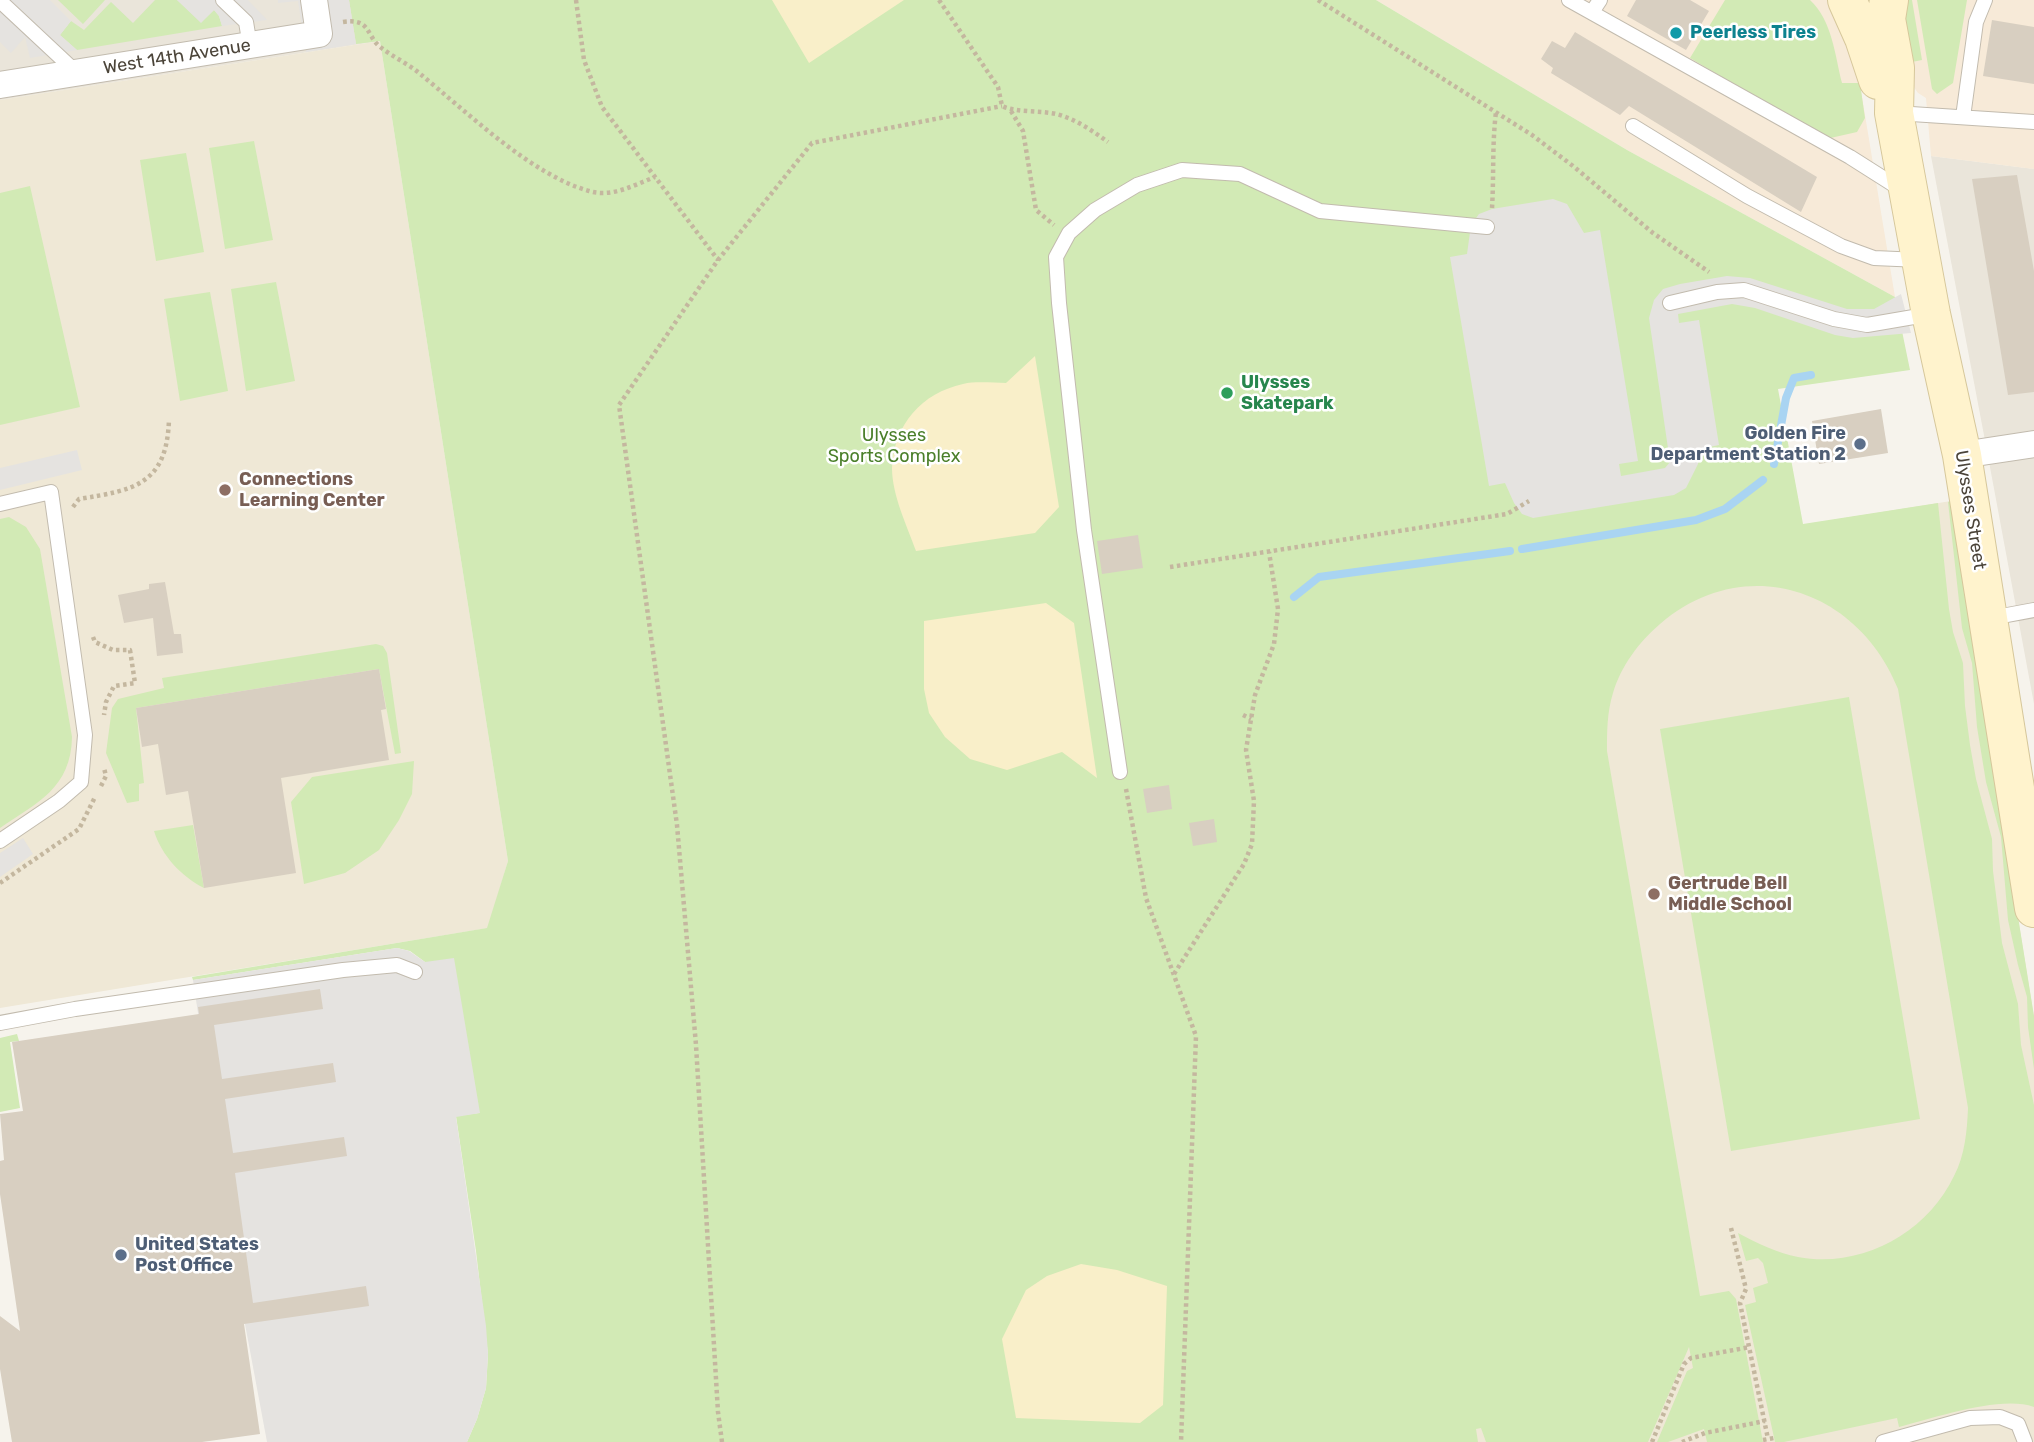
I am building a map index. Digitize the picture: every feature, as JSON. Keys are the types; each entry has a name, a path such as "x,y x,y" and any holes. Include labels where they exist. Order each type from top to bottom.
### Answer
{"street":[{"name":"West 14th Avenue","path":"0,85 319,34 314,0"},
{"name":"Ulysses Street","path":"1847,0 1864,38 1879,84 1894,113"},
{"name":"Ulysses Street","path":"1889,0 1886,19 1895,68 1894,113 1931,314 1962,455 2030,855 2034,908"},
{"path":"1962,455 2034,444"}],"lane":[{"path":"223,0 246,22 250,46"},
{"path":"1569,0 1596,6 1911,196"},
{"path":"1963,117 1976,22 1985,0"},
{"path":"0,1 76,72"},
{"path":"1894,113 2034,122"},
{"path":"1633,125 1747,196 1840,246 1874,258 1922,260"},
{"path":"1122,777 1084,530 1059,303 1056,257 1069,233 1096,210 1137,185 1182,170 1240,174 1320,211 1487,228"},
{"path":"1670,303 1717,292 1744,290 1834,319 1867,325 1931,314"},
{"path":"0,504 51,492 85,736 81,782 60,801 0,841"},
{"path":"1988,618 2034,610"},
{"path":"0,1023 75,1009 342,970 397,965 415,972"},
{"path":"1883,1442 1970,1418 2000,1417 2018,1424 2025,1442"}],"path":[{"path":"576,0 584,60 602,107 719,260"},
{"path":"939,0 998,88 1002,106"},
{"path":"1318,0 1496,112 1573,166 1653,233 1709,272"},
{"path":"352,21 368,28 378,45 419,73 516,152 562,180 591,192 614,193 656,177"},
{"path":"722,1442 696,1045 677,825 619,405 719,260 812,143 1002,106 1010,110 1024,109 1063,116 1089,128 1108,142"},
{"path":"1010,110 1023,131 1036,210 1056,226"},
{"path":"1492,209 1492,141 1496,112"},
{"path":"68,513 79,499 125,491 152,475 168,439 169,419"},
{"path":"1170,567 1507,514 1529,501"},
{"path":"1173,974 1244,864 1252,844 1254,801 1246,750 1255,695 1274,644 1278,609 1269,552"},
{"path":"90,631 95,642 113,650 130,650 135,683 114,686 106,702 102,726"},
{"path":"1243,715 1251,719"},
{"path":"0,883 79,829 106,776 102,763"},
{"path":"1122,777 1146,898 1196,1036 1181,1442"},
{"path":"1731,1228 1746,1289 1740,1303 1768,1439"},
{"path":"1652,1442 1684,1364 1691,1358 1750,1348"},
{"path":"1682,1442 1705,1433 1765,1421"}],"shaded area":[{"path":"0,0 373,0 380,41 0,100"},
{"path":"0,0 50,0 71,21 60,35 77,50 30,58 25,37 11,53 0,42"},
{"path":"177,0 248,0 267,20 222,26 214,10 201,23"},
{"path":"278,0 349,0 356,44 306,52 298,1 278,3"},
{"path":"1376,0 1840,0 1849,18 1895,297 1627,150"},
{"path":"1900,0 2034,0 2034,169 1931,156 1926,98 1918,93 1910,82"},
{"name":"Connections Learning Center","path":"380,41 508,861 488,928 0,1008 0,100"},
{"path":"1931,156 2034,169 2034,704 1987,451"},
{"path":"1553,199 1567,204 1584,233 1600,230 1638,461 1619,464 1621,476 1665,468 1670,462 1649,318 1654,300 1663,289 1727,276 1750,278 1847,309 1874,309 1901,294 1911,333 1853,338 1835,335 1755,308 1732,304 1678,314 1679,323 1699,320 1719,445 1700,449 1698,464 1686,488 1674,495 1533,518 1522,514 1505,483 1489,486 1450,257 1467,254 1471,225 1479,214 1492,209"},
{"path":"77,450 82,470 0,490 0,468"},
{"name":"Gertrude Bell Middle School","path":"1951,501 2034,1017 2034,1442 1266,1442 1309,604"},
{"path":"23,838 33,854 0,877 0,853"},
{"path":"397,948 409,951 425,962 454,958 480,1113 456,1117 486,1326 486,1388 467,1442 267,1442 245,1324 193,980"}],"green space":[{"path":"58,0 105,0 83,24"},
{"path":"155,0 177,0 201,22 214,10 222,26 77,50 60,35 71,21 84,30 111,2 133,23"},
{"name":"Ulysses Sports Complex","path":"349,0 1376,0 1627,150 1895,297 1910,370 1778,389 1803,524 1938,503 1949,609 1963,663 1970,745 1992,839 2002,943 2018,1004 2021,1045 2034,1105 2034,1407 2020,1404 1986,1406 1899,1427 1897,1418 1775,1442 1745,1305 1756,1302 1753,1288 1768,1283 1763,1263 1758,1258 1746,1261 1738,1233 1782,1253 1822,1259 1868,1252 1890,1242 1927,1214 1954,1176 1963,1151 1968,1108 1898,689 1880,655 1856,626 1828,605 1796,592 1762,586 1727,589 1693,602 1660,624 1645,639 1626,664 1616,683 1608,715 1607,751 1700,1296 1729,1291 1736,1299 1763,1442 1707,1442 1704,1429 1668,1442 1657,1442 1687,1371 1693,1368 1689,1347 1648,1442 1486,1442 1481,1428 1476,1429 1478,1442 467,1442 486,1388 488,1354 456,1116 479,1113 425,962 410,951 397,948 193,980 192,977 487,928 508,861 380,41 356,44"},
{"path":"1725,0 1810,0 1828,28 1842,83 1860,83 1865,118 1857,132 1826,139 1690,58"},
{"path":"1900,0 1912,0 1922,60 1912,62"},
{"path":"1917,0 1967,0 1953,83 1937,94 1932,89"},
{"path":"254,141 273,240 225,249 209,148"},
{"path":"186,153 204,252 156,261 140,160"},
{"path":"30,186 80,407 0,425 0,193"},
{"path":"276,282 295,381 246,391 231,289"},
{"path":"210,292 228,391 180,401 164,299"},
{"path":"1951,501 2034,1016 2034,1069 2027,997 2008,920 2001,837 1986,782 1977,727 1972,663 1962,628 1948,502"},
{"path":"9,517 26,527 40,549 72,737 66,769 59,781 39,801 0,828 0,519"},
{"path":"376,644 383,646 387,653 401,753 395,754 379,669 136,708 144,783 139,784 139,801 127,803 106,753 112,708 118,699 164,688 162,678"},
{"path":"1849,697 1920,1119 1731,1151 1660,729"},
{"path":"414,761 412,794 379,850 345,873 304,884 291,802 312,777"},
{"path":"193,825 204,888 173,864 154,831"},
{"path":"17,1034 19,1041 10,1042 20,1108 0,1112 0,1038"}],"sand":[{"path":"772,0 904,0 809,63"},
{"path":"1035,356 1059,507 1035,533 916,551 894,489 892,468 898,438 905,424 923,403 948,388 979,382 1006,383"},
{"path":"1046,603 1074,623 1097,778 1062,752 1007,770 970,759 945,737 929,713 924,689 924,621"},
{"path":"1081,1264 1117,1270 1167,1286 1163,1405 1140,1423 1016,1418 1002,1339 1026,1290 1047,1276"}],"building":[{"name":"Peerless Tires","path":"1636,0 1690,0 1709,11 1686,50 1627,16"},
{"path":"1992,20 2034,27 2034,84 1983,76"},
{"path":"1575,32 1817,177 1801,212 1629,106 1620,115 1551,73 1553,68 1541,59 1552,41 1565,48"},
{"path":"2017,175 2034,271 2034,392 2008,395 1972,179"},
{"path":"1881,409 1888,453 1819,464 1812,421"},
{"path":"1138,535 1143,568 1102,574 1097,541"},
{"path":"165,582 174,634 181,634 183,653 157,656 153,618 124,623 118,595 149,589 149,584"},
{"path":"379,669 386,709 381,710 389,760 281,778 296,873 204,888 188,791 166,795 158,744 142,747 136,708"},
{"path":"1169,785 1172,809 1147,813 1143,789"},
{"path":"1214,819 1217,842 1193,846 1189,823"},
{"name":"United States Post Office","path":"320,989 323,1009 214,1025 222,1079 333,1063 336,1082 225,1099 233,1153 344,1137 347,1156 235,1173 253,1303 366,1286 369,1306 244,1324 260,1434 202,1442 12,1442 0,1369 0,1316 20,1331 0,1194 0,1161 4,1160 0,1114 23,1111 12,1042 199,1014 198,1007"}],"waterway":[{"path":"1774,464 1786,398 1794,378 1811,375"},
{"path":"1522,549 1696,520 1725,509 1763,480"},
{"path":"1294,597 1319,577 1510,551"}],"place":[{"name":"Peerless Tires","path":"1676,33"},
{"name":"Ulysses Skatepark","path":"1227,393"},
{"name":"Golden Fire Department Station 2","path":"1860,444"},
{"name":"Connections Learning Center","path":"225,490"},
{"name":"Gertrude Bell Middle School","path":"1654,894"},
{"name":"United States Post Office","path":"121,1255"}]}
